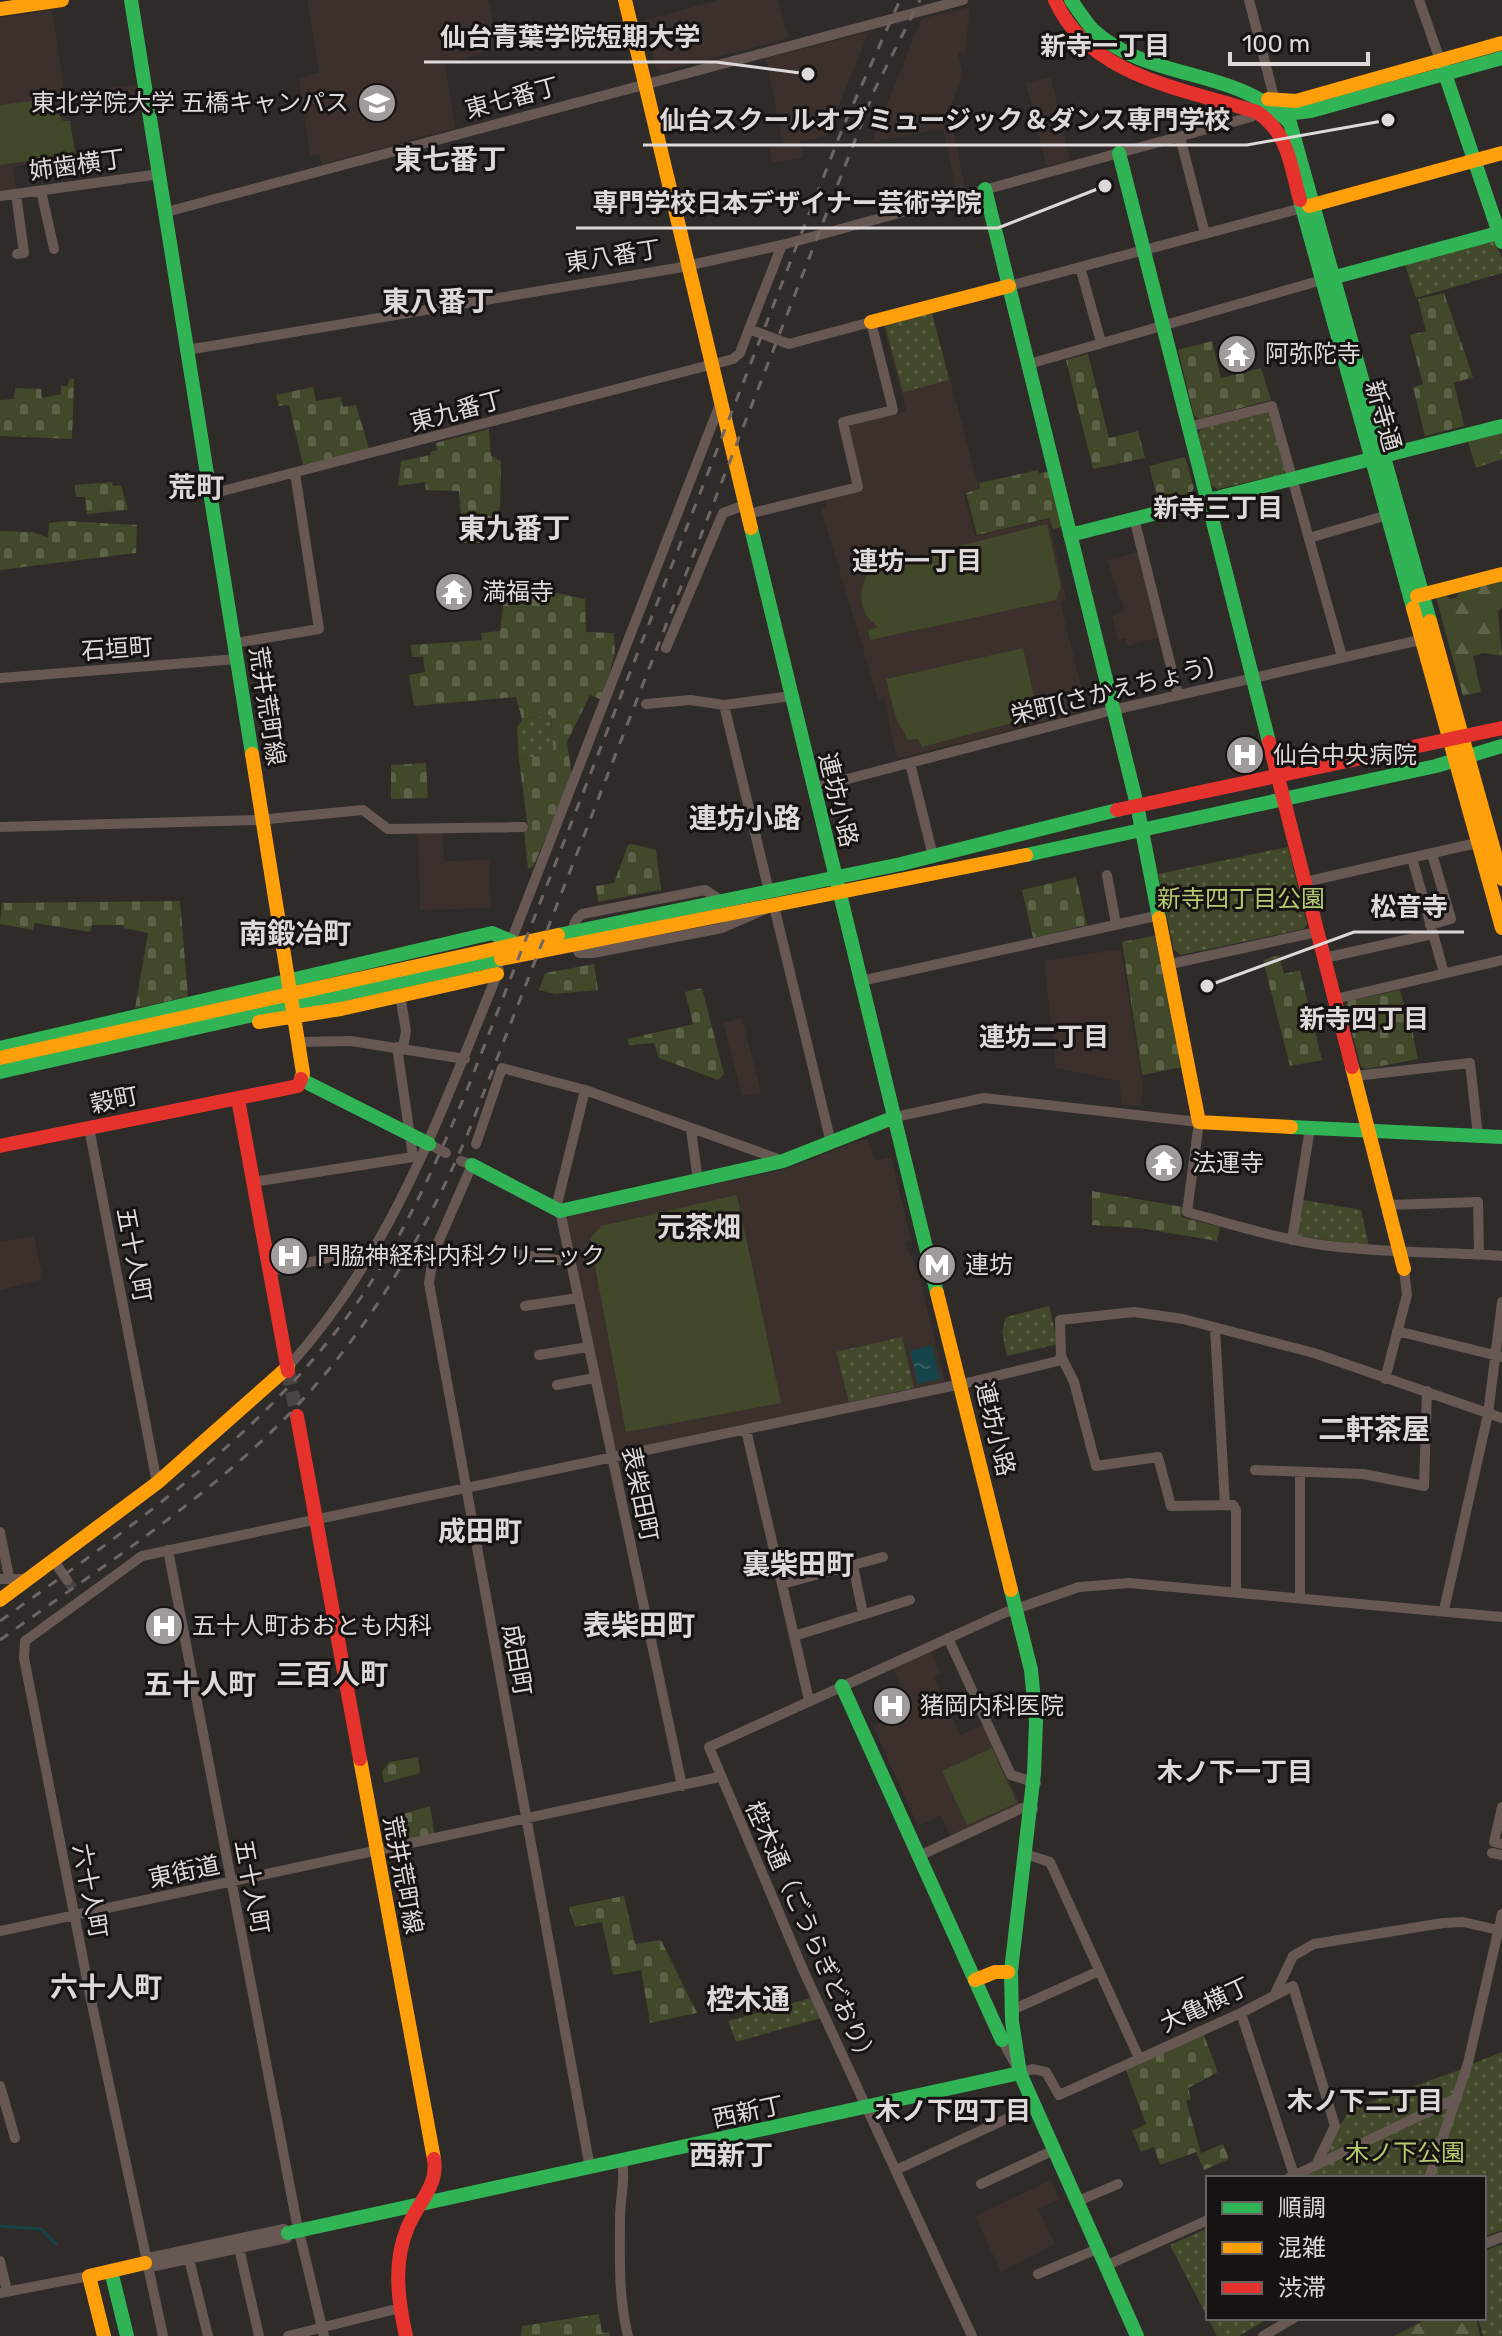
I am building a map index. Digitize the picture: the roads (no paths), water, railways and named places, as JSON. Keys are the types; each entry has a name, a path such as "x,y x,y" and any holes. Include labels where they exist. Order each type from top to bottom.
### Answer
{"main road":[{"path":"0,9 62,0"},
{"name":"荒井荒町線","path":"131,0 295,1017 302,1080"},
{"name":"連坊小路","path":"625,0 836,885 1034,1691 1036,1783 1008,1972 1009,2011 1020,2073 1137,2336"},
{"path":"1055,0 1075,35 1105,60 1124,70 1230,103 1273,108"},
{"path":"1071,0 1086,24 1116,49 1273,108"},
{"name":"東八番丁","path":"1273,108 1311,111 1443,67 1502,43"},
{"name":"東八番丁","path":"1273,108 1443,67 1502,58"},
{"path":"1329,279 1500,238 1477,160 1443,67"},
{"path":"1273,108 1272,122 1289,137 1311,111"},
{"name":"新寺通","path":"1273,108 1289,137 1485,841 1498,878 1502,928"},
{"path":"1119,153 1404,1269"},
{"path":"1309,206 1502,153"},
{"path":"985,189 1137,805 1199,1122 1502,1137"},
{"path":"871,322 1009,286"},
{"path":"1070,535 1502,426"},
{"name":"新寺通","path":"1379,457 1388,515 1417,596"},
{"path":"1417,596 1502,574"},
{"path":"657,920 771,901 933,856 1137,805 1502,728"},
{"path":"836,885 1283,800 1502,746"},
{"path":"0,1081 272,1019 400,995 492,961 657,920 720,900 771,901"},
{"path":"0,1048 266,989 492,933 511,941"},
{"path":"0,1072 209,1018 453,962 492,961"},
{"path":"266,989 272,1019"},
{"path":"0,1058 209,1018"},
{"path":"0,1600 157,1483 288,1369 238,1099 298,1086 302,1080 429,1144"},
{"name":"穀町","path":"0,1146 238,1099"},
{"path":"466,1163 558,1209 783,1161 895,1117"},
{"name":"荒井荒町線","path":"297,1416 435,2165 434,2176 407,2230 402,2249 400,2308 406,2336"},
{"path":"842,1686 1002,2040"},
{"path":"975,1980 995,1972 1008,1972"},
{"name":"西新丁","path":"294,2231 1020,2073"},
{"path":"104,2336 89,2276 145,2263"},
{"path":"111,2271 127,2336"}],"street":[{"name":"東七番丁","path":"166,212 963,0"},
{"path":"1249,0 1273,108"},
{"path":"1419,0 1443,67"},
{"path":"1221,126 1230,103"},
{"name":"東八番丁","path":"187,350 690,265 782,245 1221,126 1273,108"},
{"path":"1180,137 1205,234"},
{"name":"姉歯横丁","path":"0,196 160,174"},
{"path":"41,191 54,249"},
{"path":"16,194 24,253 17,254"},
{"path":"1009,286 1309,206"},
{"path":"666,648 723,513 858,487 843,422 893,410 871,322 789,344 749,329 782,245"},
{"path":"1080,267 1101,342"},
{"path":"1029,364 1161,323 1329,279"},
{"name":"東九番丁","path":"211,494 737,357 749,329"},
{"path":"288,1369 327,1321 376,1249 429,1144 465,1059 492,961 511,941 721,402"},
{"path":"1188,427 1272,406 1342,657"},
{"path":"235,643 319,629 295,473"},
{"path":"1309,538 1388,515"},
{"path":"1134,518 1178,695"},
{"name":"栄町(さかえちょう)","path":"813,788 1113,710 1429,638"},
{"name":"石垣町","path":"0,678 237,659"},
{"path":"646,704 690,700 724,705 791,696"},
{"path":"724,705 831,1143"},
{"path":"910,763 933,856"},
{"path":"0,827 263,819 363,810 388,829 523,827"},
{"path":"1305,882 1485,841"},
{"path":"1324,958 1432,930 1451,919 1432,854"},
{"path":"1412,858 1444,973"},
{"path":"1107,875 1116,924"},
{"path":"720,900 705,890 582,914 573,927 573,936 579,953 593,953 722,928 771,901"},
{"path":"861,981 1160,915"},
{"path":"1170,964 1317,932"},
{"path":"1335,999 1502,960"},
{"path":"253,1182 413,1157 400,1048 406,1031 400,995"},
{"path":"298,1042 351,1041 465,1059"},
{"path":"1355,1076 1470,1063 1478,1136"},
{"path":"476,1144 502,1068 585,1090 783,1161"},
{"path":"558,1209 585,1090"},
{"path":"895,1117 984,1098 1199,1122 1187,1212 1292,1240 1401,1253 1502,1256"},
{"name":"五十人町","path":"89,1128 157,1483"},
{"path":"1292,1240 1310,1128"},
{"path":"691,1130 698,1180"},
{"path":"429,1144 446,1153"},
{"name":"成田町","path":"466,1163 428,1273 590,2168"},
{"path":"1388,1205 1478,1202 1479,1254"},
{"name":"表柴田町","path":"558,1209 682,1786"},
{"path":"271,1271 349,1253"},
{"path":"516,1254 571,1262"},
{"path":"1385,1379 1407,1295 1404,1269"},
{"path":"525,1306 578,1298"},
{"path":"1444,1610 1488,1414 1498,1356 1502,1302"},
{"path":"1236,1592 1236,1510 1233,1505 1171,1506 1158,1457 1096,1466 1074,1382 1061,1356 1060,1320 1144,1312 1314,1353 1502,1418"},
{"path":"1215,1328 1225,1505"},
{"path":"1397,1331 1498,1356"},
{"path":"539,1355 588,1347"},
{"path":"168,1550 961,1384 1058,1361 1061,1356"},
{"path":"557,1385 594,1378"},
{"path":"1255,1470 1363,1474 1424,1486 1427,1391"},
{"path":"746,1430 809,1700"},
{"path":"1300,1472 1300,1598"},
{"path":"0,1532 4,1578 29,1579"},
{"name":"五十人町","path":"168,1550 294,2231 323,2332"},
{"name":"六十人町","path":"163,2336 145,2263 74,1916 24,1646 29,1637 78,1595 142,1556 168,1550"},
{"path":"782,1584 883,1557"},
{"path":"54,1561 67,1580"},
{"path":"853,1565 863,1614"},
{"path":"719,1777 709,1747 1016,1608 1079,1587 1108,1584 1236,1592 1502,1617"},
{"path":"794,1636 910,1600"},
{"path":"948,1638 1011,1775 1036,1783"},
{"name":"東街道","path":"0,1931 526,1821 719,1777"},
{"name":"椌木通（ごうらぎどおり）","path":"719,1777 972,2336"},
{"path":"1502,1807 1494,1842 1502,1844"},
{"path":"919,1856 1022,1808 1033,1809"},
{"path":"1025,1854 1050,1862 1139,2058"},
{"path":"1430,2176 1457,2098 1502,1914"},
{"name":"大亀横丁","path":"1020,2073 1033,2069 1046,2072 1059,2095 1241,2013 1275,1994 1293,1956 1314,1944 1443,1923 1463,1922 1498,1930"},
{"path":"1009,2011 1099,1971"},
{"path":"1275,1994 1293,1986 1335,2126 1317,2163"},
{"path":"1241,2013 1291,2176 1457,2098"},
{"path":"1002,2040 1020,2073"},
{"path":"0,2086 15,2138"},
{"path":"896,2170 1034,2106"},
{"path":"981,2184 1054,2150"},
{"path":"622,2161 625,2181 620,2214 619,2300 628,2336"},
{"path":"1076,2202 1118,2184"},
{"path":"1105,2266 1206,2221"},
{"path":"284,2229 294,2231 287,2238 150,2267 145,2263 148,2258 284,2229"},
{"path":"239,2248 259,2336"},
{"path":"1038,2274 1097,2249"},
{"path":"189,2259 208,2336"},
{"path":"0,2261 4,2292 89,2276"},
{"path":"288,2336 323,2332 400,2308"},
{"path":"1263,2336 1291,2320"}],"water":[{"path":"932,1345 940,1379 918,1384 910,1351"}],"waterway":[{"path":"0,2226 41,2229 56,2244"}],"tunnel":[{"path":"288,1371 297,1416"},
{"path":"67,1580 75,1591"}],"railway":[{"path":"0,1621 150,1511 245,1431 329,1340 366,1290 409,1217 467,1090 843,127 900,0"},
{"path":"0,1640 206,1490 269,1434 331,1367 358,1331 384,1294 429,1216 468,1133 875,89 920,0"}],"place":[{"name":"仙台青葉学院短期大学","path":"808,74"},
{"name":"東北学院大学 五橋キャンパス","path":"377,103"},
{"name":"仙台スクールオブミュージック＆ダンス専門学校","path":"1388,120"},
{"name":"専門学校日本デザイナー芸術学院","path":"1105,186"},
{"name":"阿弥陀寺","path":"1237,354"},
{"name":"満福寺","path":"454,592"},
{"name":"仙台中央病院","path":"1245,755"},
{"name":"松音寺","path":"1207,986"},
{"name":"法運寺","path":"1164,1163"},
{"name":"門脇神経科内科クリニック","path":"289,1256"},
{"name":"連坊","path":"937,1265"},
{"name":"五十人町おおとも内科","path":"164,1626"},
{"name":"猪岡内科医院","path":"892,1706"}],"district":[{"name":"新寺一丁目","path":"1105,46"},
{"name":"東七番丁","path":"450,159"},
{"name":"東八番丁","path":"438,301"},
{"name":"荒町","path":"196,487"},
{"name":"新寺三丁目","path":"1218,508"},
{"name":"東九番丁","path":"514,528"},
{"name":"連坊一丁目","path":"917,561"},
{"name":"連坊小路","path":"745,818"},
{"name":"南鍛冶町","path":"295,933"},
{"name":"新寺四丁目","path":"1364,1019"},
{"name":"連坊二丁目","path":"1044,1037"},
{"name":"元茶畑","path":"699,1227"},
{"name":"二軒茶屋","path":"1374,1429"},
{"name":"成田町","path":"480,1531"},
{"name":"裏柴田町","path":"798,1564"},
{"name":"表柴田町","path":"639,1625"},
{"name":"三百人町","path":"332,1674"},
{"name":"五十人町","path":"200,1684"},
{"name":"木ノ下一丁目","path":"1235,1772"},
{"name":"六十人町","path":"106,1987"},
{"name":"椌木通","path":"748,1999"},
{"name":"木ノ下二丁目","path":"1365,2101"},
{"name":"木ノ下四丁目","path":"953,2111"},
{"name":"西新丁","path":"731,2155"}],"park label":[{"name":"新寺四丁目公園","path":"1241,899"},
{"name":"木ノ下公園","path":"1405,2153"}]}
